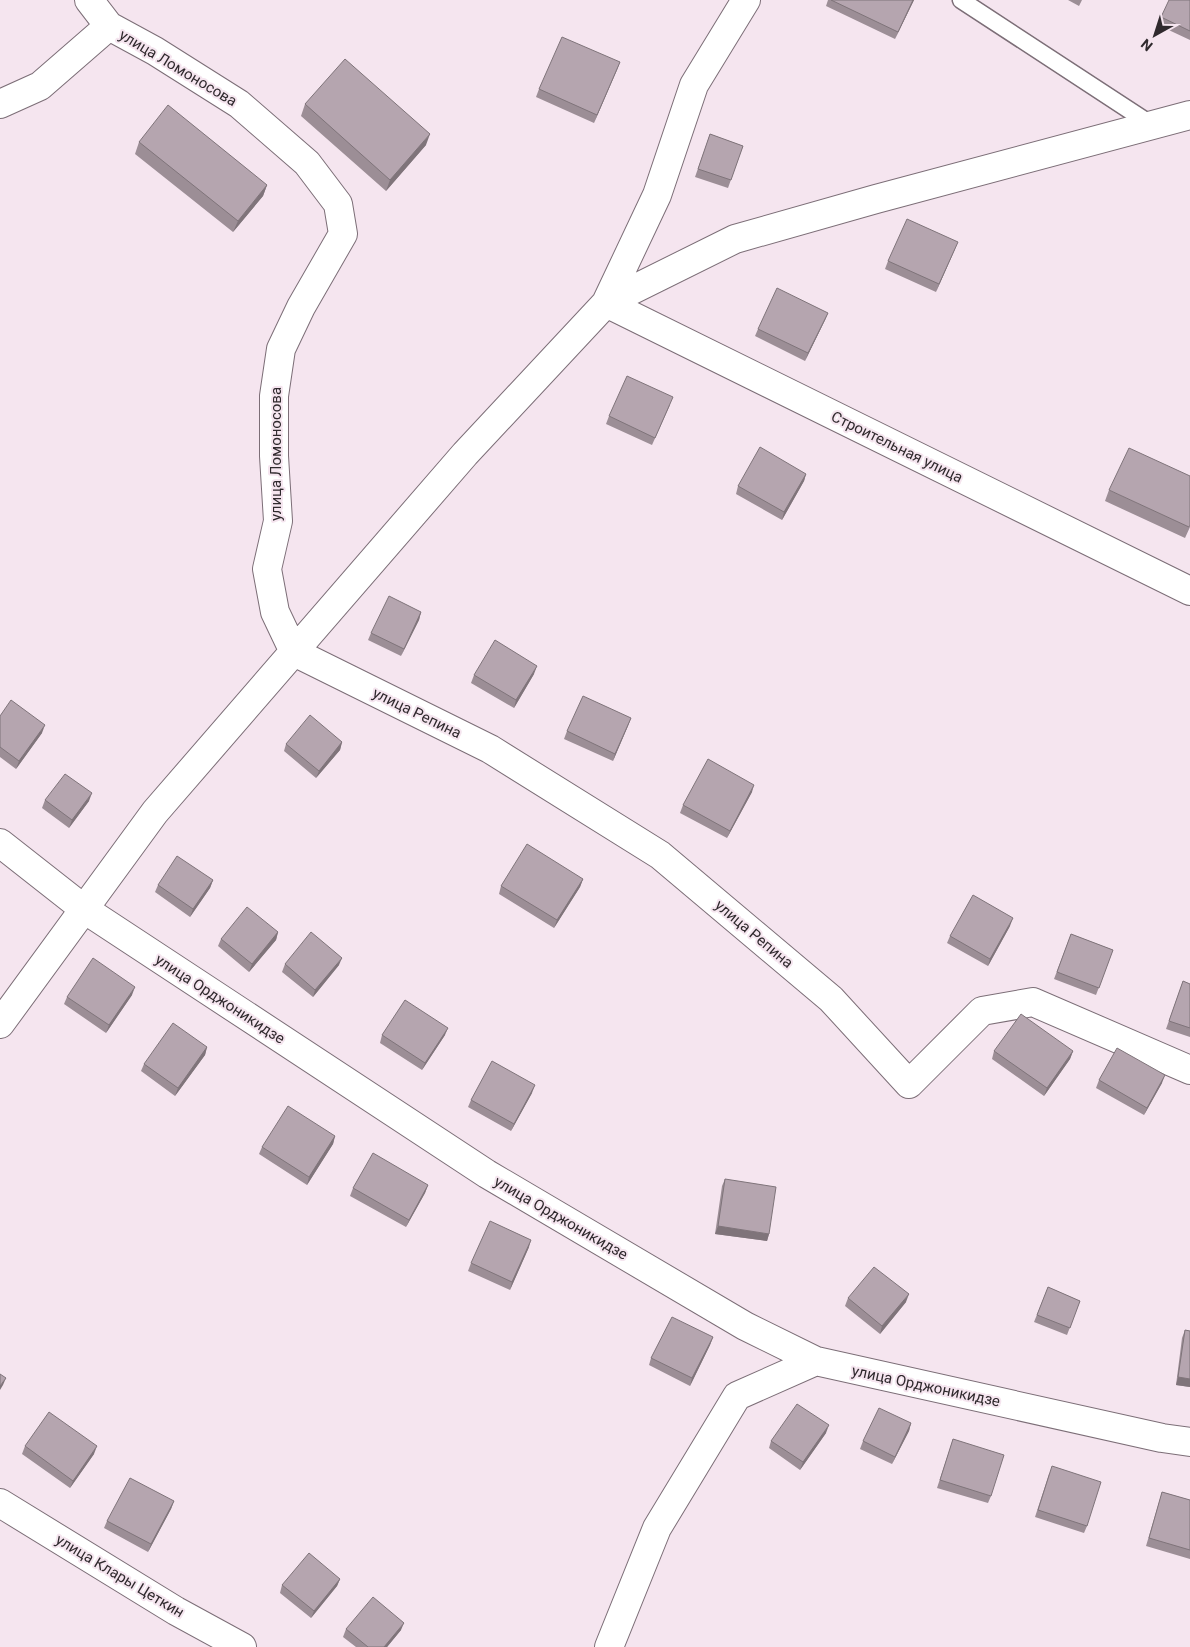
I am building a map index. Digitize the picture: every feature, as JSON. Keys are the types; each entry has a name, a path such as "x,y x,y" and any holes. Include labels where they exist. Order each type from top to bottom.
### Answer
{"street":[{"name":"улица Ломоносова","path":"88,0 109,26 155,50 238,104 307,163 338,204 343,234 300,307 281,349 274,396 274,456 278,521 267,570 275,612 294,652"},
{"path":"0,1024 155,812 465,454 606,303 657,195 694,84 746,0"},
{"path":"0,104 40,86 109,26"},
{"path":"606,303 735,239 876,199 1190,115"},
{"name":"Строительная улица","path":"606,303 1190,591"},
{"name":"улица Репина","path":"294,652 490,749 660,855 830,999 909,1084 982,1011 1033,1002 1190,1070"},
{"name":"улица Орджоникидзе","path":"0,843 84,909 487,1174 746,1326 816,1361 1162,1438 1190,1442"},
{"path":"609,1647 656,1528 737,1396 816,1361"},
{"name":"улица Клары Цеткин","path":"0,1503 176,1611 242,1647"}],"lane":[{"path":"961,0 1152,125"}],"building":[{"path":"831,0 913,0 898,32"},
{"path":"1169,0 1190,0 1190,31 1161,17"},
{"path":"562,37 620,62 597,115 539,89"},
{"path":"345,59 430,134 390,180 305,104"},
{"path":"168,105 267,185 238,221 139,142"},
{"path":"710,134 743,146 731,180 698,169"},
{"path":"907,219 958,242 939,284 888,261"},
{"path":"777,288 828,313 808,353 758,329"},
{"path":"627,376 673,397 655,438 609,416"},
{"path":"760,447 806,474 784,512 738,486"},
{"path":"1129,448 1190,476 1189,527 1109,490"},
{"path":"389,596 421,612 404,649 371,633"},
{"path":"495,640 537,666 516,700 474,675"},
{"path":"583,696 631,718 615,754 567,731"},
{"path":"11,700 45,725 19,761 0,747 0,716"},
{"path":"310,715 342,742 319,771 286,744"},
{"path":"708,759 754,785 730,831 683,805"},
{"path":"65,774 92,793 72,820 45,800"},
{"path":"527,844 583,879 557,920 501,886"},
{"path":"177,856 213,880 193,909 158,885"},
{"path":"973,895 1013,918 990,959 950,936"},
{"path":"247,907 278,932 252,964 221,939"},
{"path":"311,932 342,958 315,990 285,964"},
{"path":"1071,934 1113,950 1099,988 1057,972"},
{"path":"93,958 135,987 109,1025 67,997"},
{"path":"1183,981 1190,984 1190,1028 1169,1021"},
{"path":"405,1000 448,1028 425,1063 382,1035"},
{"path":"1021,1014 1073,1051 1047,1088 994,1051"},
{"path":"173,1023 207,1047 178,1088 144,1064"},
{"path":"1117,1048 1165,1075 1147,1108 1099,1080"},
{"path":"492,1061 535,1085 514,1124 471,1100"},
{"path":"288,1106 335,1136 309,1177 262,1147"},
{"path":"373,1153 428,1185 409,1220 353,1188"},
{"path":"725,1179 776,1187 769,1234 718,1226"},
{"path":"490,1221 531,1240 512,1282 471,1263"},
{"path":"874,1267 909,1294 882,1326 848,1298"},
{"path":"1048,1287 1080,1301 1070,1328 1037,1315"},
{"path":"672,1317 713,1337 692,1378 651,1358"},
{"path":"1185,1330 1190,1331 1190,1379 1178,1377"},
{"path":"0,1374 6,1378 0,1386"},
{"path":"797,1404 829,1425 803,1462 771,1441"},
{"path":"879,1408 911,1423 895,1457 863,1441"},
{"path":"49,1412 97,1446 73,1481 25,1446"},
{"path":"953,1439 1004,1455 991,1496 940,1480"},
{"path":"1052,1466 1101,1482 1087,1526 1038,1510"},
{"path":"130,1478 174,1501 151,1544 107,1521"},
{"path":"1162,1492 1190,1500 1190,1550 1149,1538"},
{"path":"309,1553 340,1579 314,1611 282,1585"},
{"path":"373,1597 404,1623 384,1647 368,1647 346,1629"}]}
